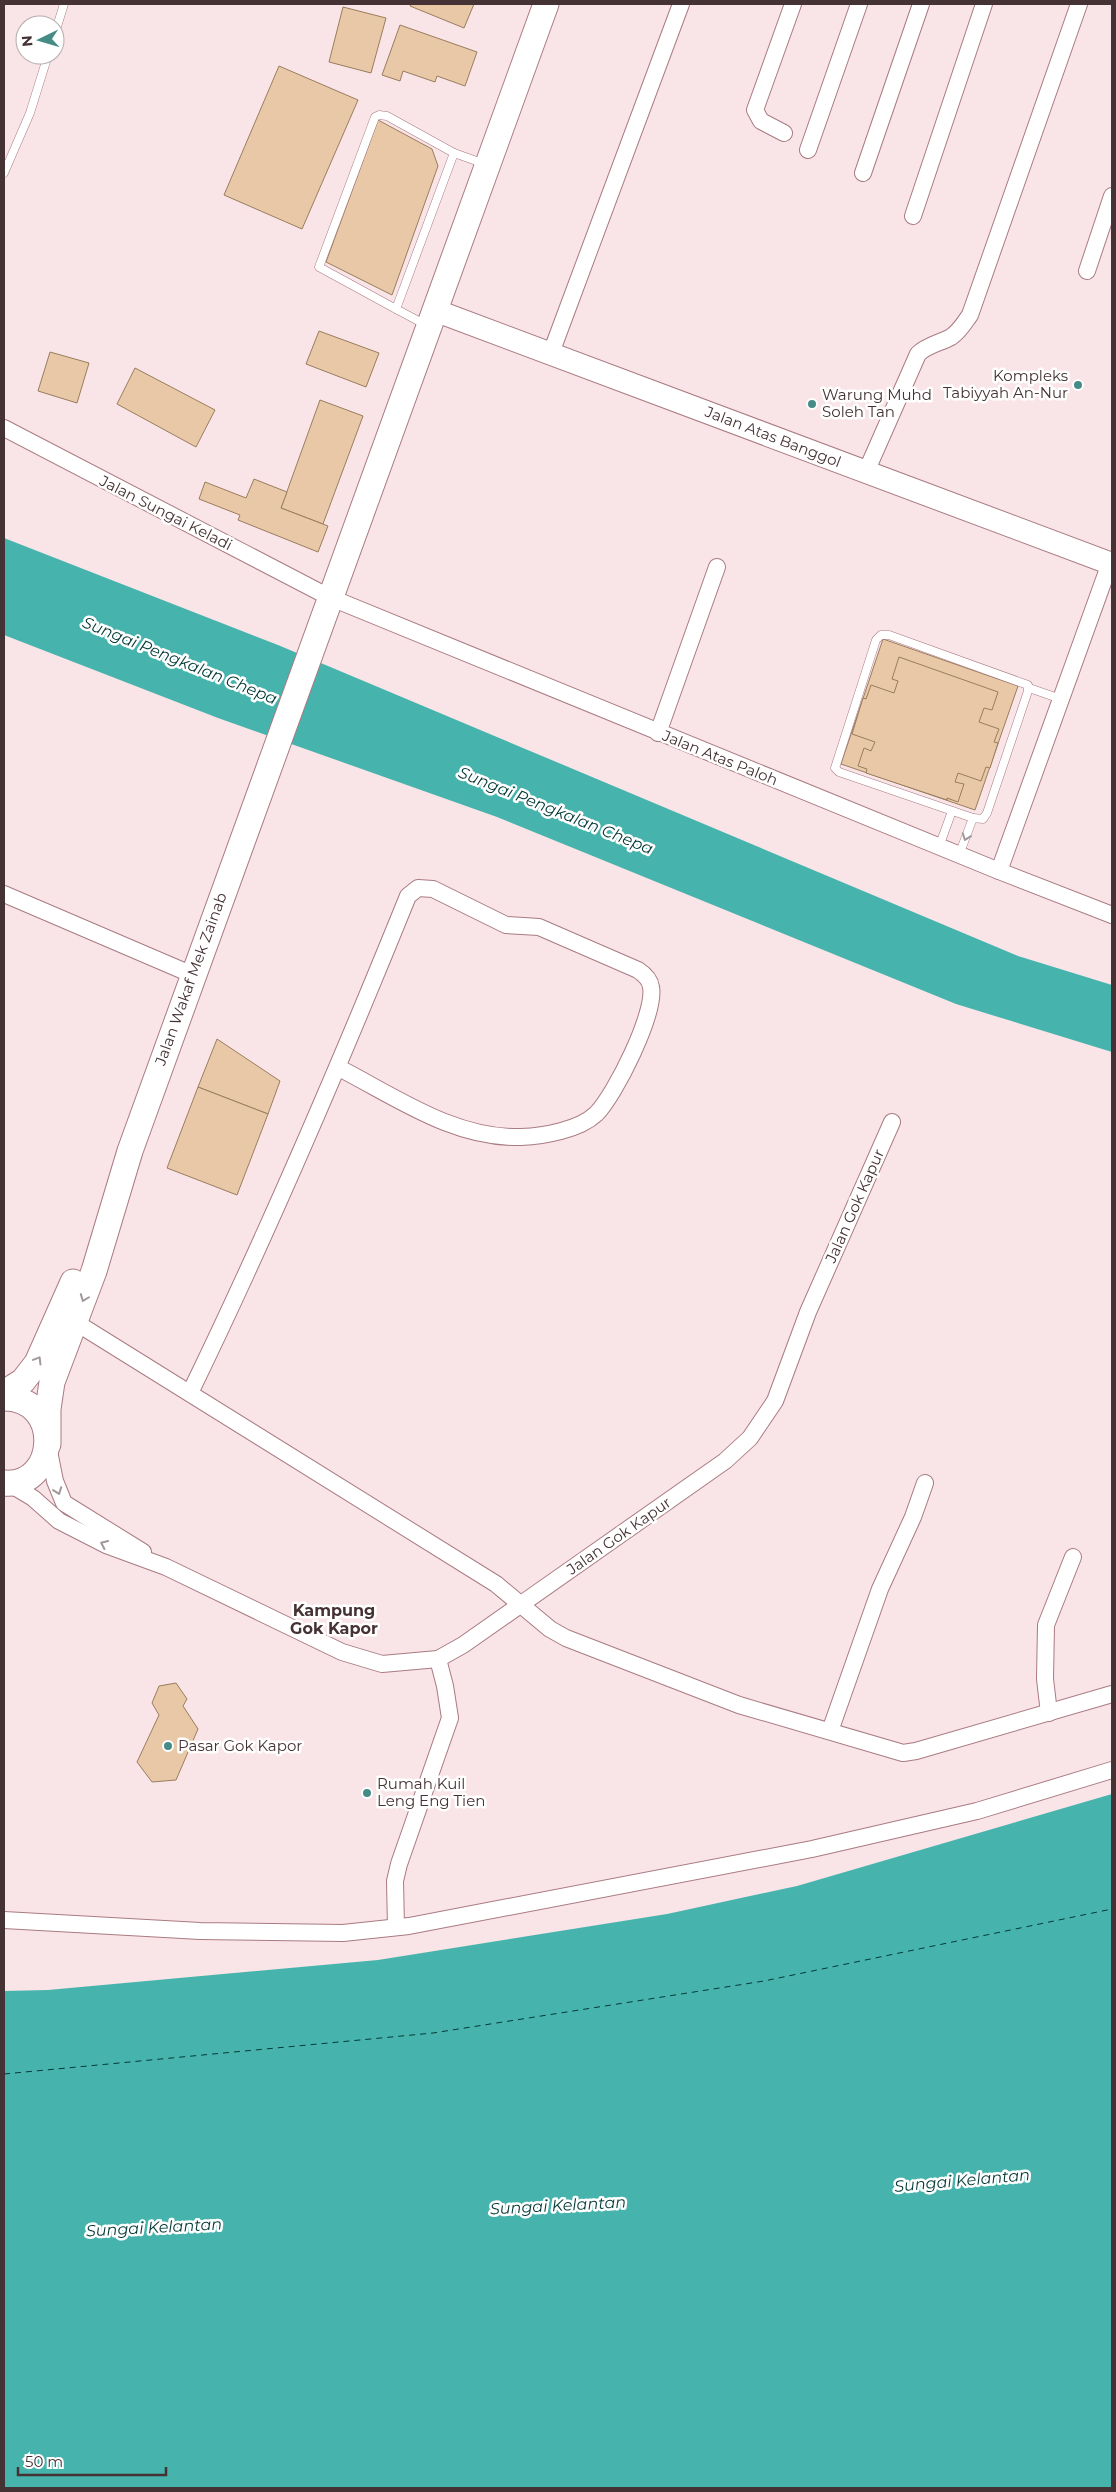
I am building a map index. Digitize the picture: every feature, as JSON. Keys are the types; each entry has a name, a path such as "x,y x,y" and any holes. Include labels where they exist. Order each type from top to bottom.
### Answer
{"main road":[{"name":"Jalan Wakaf Mek Zainab","path":"48,1444 48,1408 52,1382 94,1271 130,1151 319,625 546,4"},
{"name":"Jalan Atas Banggol","path":"431,318 550,353 1111,564"},
{"name":"Jalan Wakaf Mek Zainab","path":"4,1393 23,1381 43,1353 130,1151"},
{"path":"4,1398 19,1400 31,1407 41,1417 46,1430 48,1444 39,1466 31,1475 5,1486"}],"street":[{"path":"550,353 681,4"},
{"path":"784,133 758,118 756,110 793,4"},
{"path":"808,150 859,4"},
{"path":"863,172 921,4"},
{"path":"913,216 984,4"},
{"path":"866,472 918,354 922,350 955,334 970,315 1079,4"},
{"path":"1087,271 1112,196"},
{"name":"Jalan Sungai Keladi","path":"4,428 329,598"},
{"path":"999,872 1111,564"},
{"path":"658,732 717,568"},
{"name":"Jalan Atas Paloh","path":"329,598 999,872 1112,915"},
{"path":"190,1393 246,1277 339,1068 408,896 418,888 433,889 506,925 539,927 638,970 647,976 651,985 652,998 649,1011 625,1071 613,1092 596,1114 575,1126 522,1137 491,1135 464,1130 438,1119 339,1068"},
{"path":"4,894 193,975"},
{"name":"Jalan Gok Kapur","path":"5,1486 34,1498 59,1521 106,1545 166,1567 342,1652 382,1664 438,1659 463,1645 725,1461 750,1438 775,1401 808,1312 892,1122"},
{"path":"75,1322 496,1584 523,1603 550,1629 566,1638 739,1705 903,1753 1112,1694"},
{"name":"Jalan Gok Kapur","path":"48,1444 55,1481 64,1503 166,1567"},
{"path":"830,1731 880,1589 913,1517 925,1483"},
{"path":"1049,1713 1045,1678 1046,1625 1073,1557"},
{"path":"396,1927 395,1882 450,1718 438,1659"},
{"path":"4,1920 200,1931 343,1933 396,1927 812,1849 977,1811 1112,1770"}],"lane":[{"path":"4,173 30,113 45,65"},
{"path":"431,318 396,309 319,267 375,117 379,115 387,116 454,153 487,165"},
{"path":"396,309 454,153"},
{"path":"1029,688 987,812 982,819 973,818 839,772 835,768 878,637 889,635 1024,682 1029,688 1061,698"},
{"path":"939,847 952,811"},
{"path":"959,855 973,818"}],"water":[{"name":"Sungai Pengkalan Chepa","path":"4,538 278,645 1018,956 1112,985 1112,1052 956,1004 497,817 218,718 4,635"},
{"name":"Sungai Kelantan","path":"1112,1794 1112,2488 4,2488 4,1991 48,1990 378,1960 667,1914 797,1886"}],"building":[{"path":"411,4 474,4 464,28 410,6"},
{"path":"343,7 386,18 371,73 329,62"},
{"path":"400,25 477,52 465,86 437,76 435,82 403,71 400,81 382,75"},
{"path":"279,66 358,100 302,229 224,195"},
{"path":"378,120 432,149 438,166 392,295 326,262"},
{"path":"319,331 379,353 366,387 306,364"},
{"path":"50,352 89,363 77,403 38,391"},
{"path":"135,368 215,410 196,447 117,404"},
{"path":"320,400 363,416 323,524 281,508"},
{"path":"254,479 287,492 281,508 328,526 318,552 238,520 240,515 199,499 205,482 246,498"},
{"path":"883,639 1018,686 975,810 841,764"},
{"path":"899,657 998,692 992,710 984,708 979,722 999,729 994,742 998,743 990,768 986,767 981,781 958,773 955,782 964,784 958,802 866,773 867,769 858,766 864,748 871,751 875,742 852,734 863,698 866,699 871,685 894,693 898,681 892,679"},
{"path":"217,1039 280,1081 268,1114 198,1087"},
{"path":"198,1087 268,1114 237,1195 167,1168"},
{"name":"Pasar Gok Kapor","path":"176,1683 187,1699 183,1706 198,1729 176,1780 152,1782 137,1762 159,1715 152,1703 159,1686"}],"ferry route":[{"path":"4,2074 433,2033 764,1981 1112,1909"}],"place":[{"name":"Kompleks Tabiyyah An-Nur","path":"1078,385"},
{"name":"Warung Muhd Soleh Tan","path":"812,404"},
{"name":"Pasar Gok Kapor","path":"168,1746"},
{"name":"Rumah Kuil Leng Eng Tien","path":"367,1793"}],"district":[{"name":"Kampung Gok Kapor","path":"334,1619"}]}
